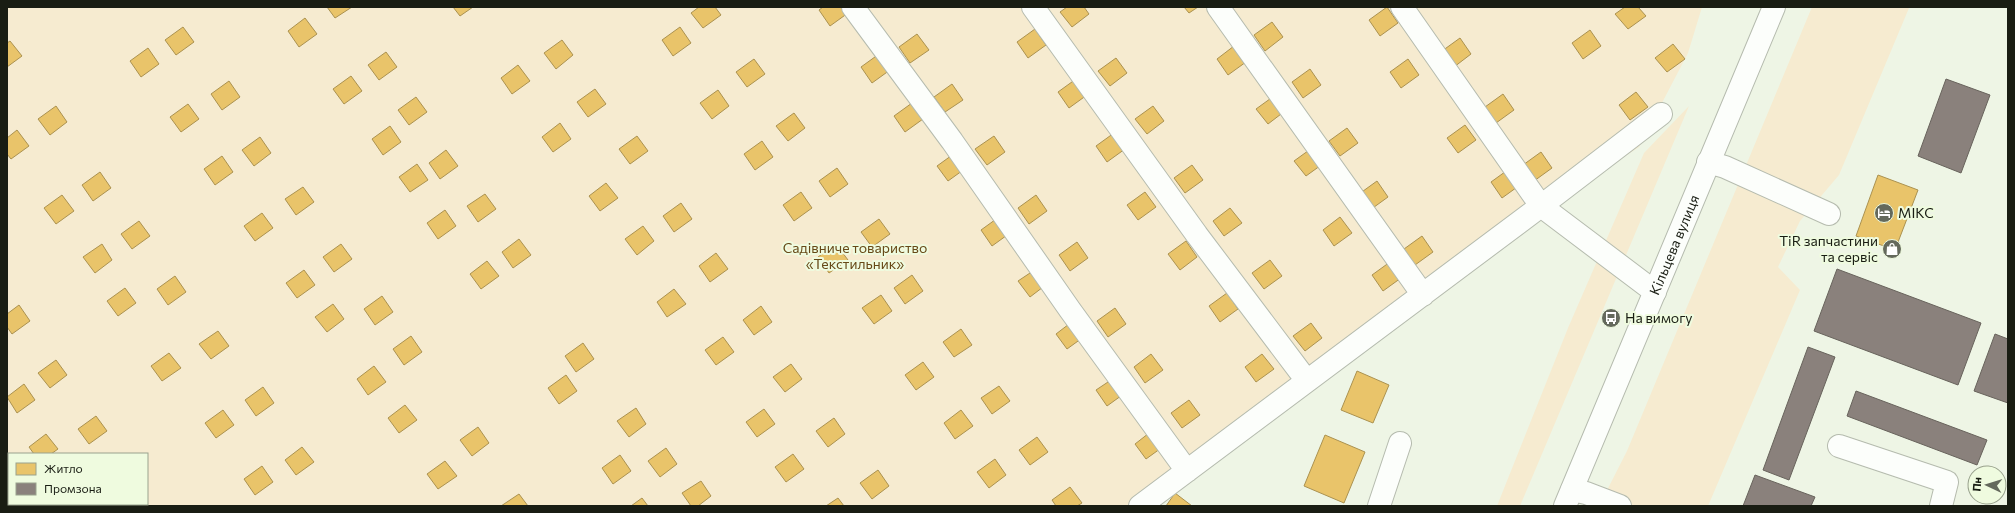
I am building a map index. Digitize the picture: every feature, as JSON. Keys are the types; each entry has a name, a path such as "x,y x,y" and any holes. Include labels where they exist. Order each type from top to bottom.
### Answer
{"main road":[{"path":"853,7 952,141 1070,310 1187,470"},
{"path":"1033,7 1197,235 1307,381"},
{"path":"1218,7 1423,295"},
{"path":"1402,7 1541,206 1655,292"},
{"name":"Кільцева вулиця","path":"1569,498 1774,7"},
{"path":"1140,506 1423,295 1661,114"},
{"path":"1708,162 1725,167 1828,214"},
{"path":"1379,506 1400,443"},
{"path":"1839,446 1947,482 1941,506"},
{"path":"1569,498 1586,493 1620,506"}],"green space":[{"name":"Садівниче товариство «Текстильник»","path":"7,7 1702,7 1688,53 1639,147 1524,223 1313,371 1128,506 7,506"},
{"path":"1812,7 1909,8 1839,175 1800,221 1778,267 1800,290 1708,506 1599,506 1627,451"},
{"path":"1689,106 1520,506 1497,506 1568,328 1644,153"}],"building: Житло":[{"path":"327,7 352,7 335,18"},
{"path":"453,7 473,7 460,16"},
{"path":"699,7 715,7 721,15 703,28 691,13"},
{"path":"823,7 844,7 848,13 830,26 819,10"},
{"path":"1067,7 1084,7 1089,14 1072,27 1060,12"},
{"path":"1184,7 1198,7 1189,13"},
{"path":"1387,7 1398,23 1380,36 1369,20"},
{"path":"1625,7 1638,7 1646,16 1628,29 1615,14"},
{"path":"305,18 317,34 299,47 288,31"},
{"path":"1272,22 1283,37 1265,51 1254,35"},
{"path":"183,27 194,42 176,55 165,40"},
{"path":"680,27 691,43 673,56 662,40"},
{"path":"1035,29 1046,45 1028,58 1017,42"},
{"path":"1590,30 1601,46 1583,59 1572,43"},
{"path":"917,34 929,50 910,63 899,47"},
{"path":"1460,38 1471,54 1454,67 1442,51"},
{"path":"562,40 573,55 556,69 544,53"},
{"path":"10,41 22,56 7,67 7,43"},
{"path":"1673,44 1685,59 1667,72 1655,58"},
{"path":"1234,46 1246,62 1228,75 1217,59"},
{"path":"148,48 159,64 141,77 130,61"},
{"path":"386,52 397,67 379,80 368,65"},
{"path":"879,54 890,70 872,83 861,67"},
{"path":"1116,58 1127,73 1110,86 1098,71"},
{"path":"754,59 765,74 747,87 736,72"},
{"path":"1408,59 1419,75 1401,88 1390,72"},
{"path":"518,65 530,81 512,94 501,78"},
{"path":"1310,69 1321,85 1303,98 1292,82"},
{"path":"351,76 362,91 344,104 333,89"},
{"path":"1076,79 1087,95 1069,108 1058,92"},
{"path":"229,81 240,97 222,110 211,94"},
{"path":"952,84 963,100 945,112 934,97"},
{"path":"595,89 606,104 588,117 577,102"},
{"path":"718,90 729,106 712,119 700,103"},
{"path":"1636,92 1648,107 1630,120 1619,105"},
{"path":"1503,94 1514,110 1496,123 1485,107"},
{"path":"1274,96 1285,111 1268,124 1256,109"},
{"path":"416,97 427,112 409,125 398,110"},
{"path":"912,103 923,119 905,132 894,116"},
{"path":"188,104 199,119 181,132 170,117"},
{"path":"56,106 67,122 50,135 38,119"},
{"path":"1153,106 1164,121 1147,134 1135,119"},
{"path":"794,113 805,128 788,141 776,126"},
{"path":"560,123 571,139 553,152 542,137"},
{"path":"1465,125 1476,140 1458,153 1447,138"},
{"path":"390,126 401,142 383,155 372,139"},
{"path":"1347,128 1358,143 1340,156 1329,141"},
{"path":"17,130 29,146 11,159 7,154 7,138"},
{"path":"1114,133 1125,149 1107,162 1096,146"},
{"path":"637,136 648,151 630,164 619,149"},
{"path":"994,136 1005,152 987,165 975,149"},
{"path":"260,137 271,153 254,166 242,150"},
{"path":"762,141 773,157 755,170 744,154"},
{"path":"1312,148 1324,163 1306,176 1294,161"},
{"path":"446,150 458,166 440,179 429,163"},
{"path":"1541,152 1552,168 1534,181 1523,165"},
{"path":"955,153 966,168 948,181 937,166"},
{"path":"222,156 233,172 215,185 204,169"},
{"path":"417,164 428,180 410,192 399,177"},
{"path":"1192,165 1203,180 1185,193 1174,178"},
{"path":"837,168 848,184 830,197 819,181"},
{"path":"1509,169 1520,185 1502,198 1491,182"},
{"path":"100,172 111,188 93,201 82,185"},
{"path":"1878,175 1918,190 1895,250 1856,236"},
{"path":"1377,181 1388,197 1370,210 1359,194"},
{"path":"606,183 618,198 600,211 589,196"},
{"path":"303,187 314,202 296,215 285,199"},
{"path":"801,192 812,208 794,221 783,205"},
{"path":"1145,192 1156,207 1138,220 1127,205"},
{"path":"485,194 496,209 478,222 467,206"},
{"path":"62,195 74,211 56,224 44,208"},
{"path":"1036,195 1047,211 1029,224 1018,208"},
{"path":"681,203 692,219 674,232 663,216"},
{"path":"1230,208 1242,223 1224,236 1213,221"},
{"path":"445,210 456,226 438,239 427,223"},
{"path":"262,213 273,228 255,241 244,226"},
{"path":"999,217 1010,233 992,246 981,230"},
{"path":"1340,217 1352,233 1334,246 1323,230"},
{"path":"879,219 890,234 872,247 861,232"},
{"path":"139,221 150,236 132,249 121,234"},
{"path":"643,226 654,241 637,255 625,239"},
{"path":"1422,236 1433,252 1415,265 1404,249"},
{"path":"519,239 531,255 513,268 502,252"},
{"path":"1186,241 1197,257 1180,270 1168,254"},
{"path":"1077,242 1088,258 1070,271 1059,255"},
{"path":"102,244 112,260 95,273 83,257"},
{"path":"341,244 352,259 334,272 323,257"},
{"path":"836,244 848,260 829,273 818,257"},
{"path":"716,253 728,269 710,282 699,266"},
{"path":"1270,260 1282,276 1264,289 1252,273"},
{"path":"487,261 499,276 481,289 470,274"},
{"path":"1390,262 1401,278 1383,291 1372,275"},
{"path":"1036,269 1047,284 1030,297 1018,281"},
{"path":"304,270 315,285 297,298 286,283"},
{"path":"912,275 923,291 905,304 894,288"},
{"path":"175,276 186,292 168,305 157,289"},
{"path":"125,288 136,303 118,316 107,301"},
{"path":"674,289 686,304 667,317 657,302"},
{"path":"1227,293 1238,309 1220,322 1209,306"},
{"path":"881,295 892,311 874,324 862,308"},
{"path":"382,296 393,312 375,325 364,309"},
{"path":"333,304 344,319 327,332 315,317"},
{"path":"19,305 30,321 12,334 7,327 7,314"},
{"path":"761,306 772,322 754,335 743,320"},
{"path":"1115,308 1126,324 1108,337 1097,321"},
{"path":"1073,321 1085,336 1067,349 1056,334"},
{"path":"1311,323 1322,338 1305,351 1293,336"},
{"path":"961,329 972,345 954,357 943,342"},
{"path":"218,331 229,346 211,359 199,344"},
{"path":"411,336 422,352 404,365 393,349"},
{"path":"723,337 734,352 716,365 705,350"},
{"path":"583,343 594,359 576,372 565,356"},
{"path":"169,353 181,368 162,381 151,366"},
{"path":"1151,354 1163,370 1145,383 1134,367"},
{"path":"1262,354 1274,369 1256,382 1245,367"},
{"path":"56,360 67,375 50,388 38,373"},
{"path":"923,362 934,377 916,390 905,375"},
{"path":"791,364 802,379 785,392 773,377"},
{"path":"374,366 386,382 368,395 357,379"},
{"path":"1357,371 1389,385 1373,423 1341,410"},
{"path":"566,375 577,391 559,404 548,388"},
{"path":"1114,378 1125,393 1107,406 1096,390"},
{"path":"24,384 35,400 17,413 7,397"},
{"path":"999,386 1010,401 992,414 981,398"},
{"path":"263,387 274,403 256,416 245,400"},
{"path":"1189,400 1200,415 1182,428 1171,413"},
{"path":"405,405 417,420 399,433 388,418"},
{"path":"636,408 646,424 629,437 617,421"},
{"path":"764,409 775,424 757,437 746,422"},
{"path":"223,410 234,425 216,438 205,423"},
{"path":"961,410 973,426 955,439 944,423"},
{"path":"96,416 107,431 89,444 78,429"},
{"path":"834,418 845,434 828,447 816,431"},
{"path":"478,427 489,443 472,456 460,440"},
{"path":"1153,430 1164,446 1146,459 1135,444"},
{"path":"46,434 58,449 52,453 33,453 29,447"},
{"path":"1325,435 1365,452 1344,503 1304,486"},
{"path":"1037,437 1048,452 1030,465 1019,450"},
{"path":"302,447 314,462 296,475 285,460"},
{"path":"666,448 677,464 660,477 648,461"},
{"path":"793,454 804,469 786,482 775,467"},
{"path":"620,455 631,471 613,484 602,468"},
{"path":"995,459 1006,475 989,488 977,472"},
{"path":"445,461 457,476 438,489 427,474"},
{"path":"262,466 273,482 255,495 244,479"},
{"path":"878,470 889,486 872,499 860,483"},
{"path":"701,481 711,496 698,506 691,506 682,493"},
{"path":"1070,487 1082,503 1077,506 1056,506 1052,500"},
{"path":"1175,493 1192,506 1166,506"},
{"path":"519,494 528,506 501,506"},
{"path":"642,498 648,506 631,506"},
{"path":"838,498 844,506 826,506"},
{"path":"116,505 117,506 91,506"}],"building: Промзона":[{"path":"1946,79 1990,95 1961,173 1918,156"},
{"path":"1837,269 1981,323 1958,385 1814,331"},
{"path":"1995,334 2008,339 2008,403 1974,391"},
{"path":"1808,347 1835,357 1789,480 1763,470"},
{"path":"1856,391 1987,440 1977,465 1847,416"},
{"path":"1755,475 1815,497 1811,506 1743,506"}],"place":[{"name":"МІКС","path":"1884,213"},
{"name":"TiR запчастини та сервіс","path":"1892,249"},
{"name":"На вимогу","path":"1611,318"}]}
